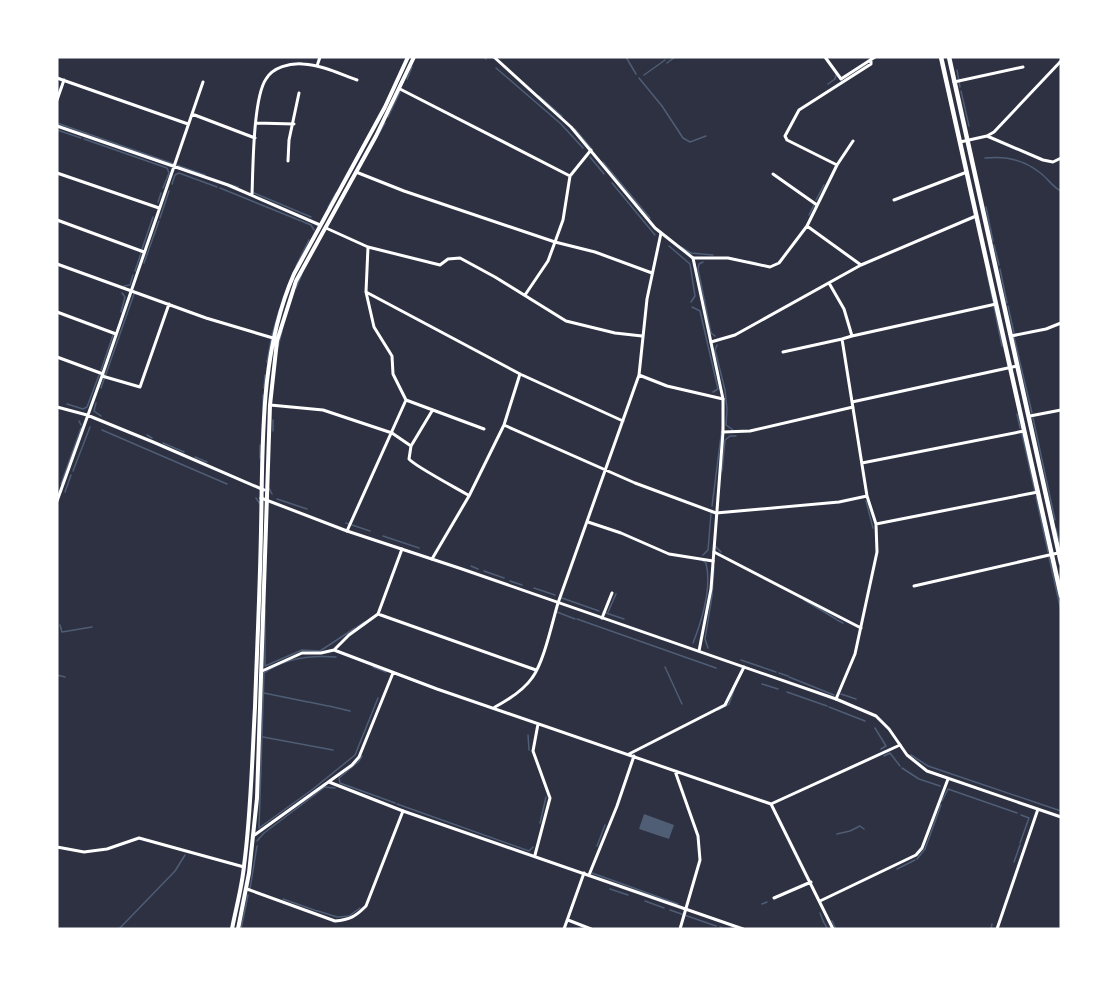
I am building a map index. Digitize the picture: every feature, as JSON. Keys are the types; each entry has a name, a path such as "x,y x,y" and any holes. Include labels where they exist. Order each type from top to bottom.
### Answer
{"main road":[{"path":"238,929 247,889 257,798 262,671 267,380 273,338 289,287 371,133 407,57"},
{"path":"264,490 274,358 282,321 296,281 322,226 376,136 414,57"},
{"path":"941,57 1061,596"},
{"path":"949,57 1061,563"},
{"path":"371,133 376,136"},
{"path":"232,929 244,867 252,774 264,499"}],"street":[{"path":"316,66 320,57"},
{"path":"494,57 563,119 661,233 693,258 723,399 723,432 714,552 709,598 699,652"},
{"path":"825,57 841,79 873,58"},
{"path":"861,57 865,63"},
{"path":"837,165 787,140 785,136 800,110 871,64 873,58"},
{"path":"960,142 987,136 1061,61"},
{"path":"252,195 256,123 261,90 266,79 275,70 288,65 301,64 316,66 357,80"},
{"path":"954,82 1023,67"},
{"path":"57,78 188,124"},
{"path":"57,100 64,80"},
{"path":"57,501 103,375 203,82"},
{"path":"400,89 570,176"},
{"path":"288,161 299,93"},
{"path":"192,114 255,139"},
{"path":"256,123 294,124"},
{"path":"57,126 252,195 368,247 440,265 448,258 460,258 569,322 615,333 642,336"},
{"path":"987,136 1043,160 1053,162 1061,158"},
{"path":"693,258 717,257 770,267 779,263 807,226 837,165 853,141"},
{"path":"525,296 548,261 563,220 570,176 591,150"},
{"path":"356,172 404,191 555,242 595,252 652,273"},
{"path":"894,200 967,172"},
{"path":"57,173 159,208"},
{"path":"772,174 818,205"},
{"path":"711,342 735,335 861,265 976,216"},
{"path":"57,220 144,252"},
{"path":"807,226 861,265"},
{"path":"495,707 525,686 536,670 588,522 639,375 642,336 661,233"},
{"path":"368,247 366,292 375,329 392,356 393,374 406,400 484,429"},
{"path":"57,264 223,323 273,338"},
{"path":"829,283 844,309 852,336"},
{"path":"366,292 520,374 623,421"},
{"path":"57,357 140,387 169,304"},
{"path":"783,352 996,304"},
{"path":"57,312 116,334"},
{"path":"1010,336 1046,329 1061,323"},
{"path":"836,699 855,654 876,558 876,524 867,496 842,339"},
{"path":"852,402 1017,366"},
{"path":"432,560 469,496 504,425 520,374"},
{"path":"639,375 666,386 723,399"},
{"path":"346,531 406,400"},
{"path":"270,405 316,408 392,433 411,446"},
{"path":"57,407 87,416 264,490"},
{"path":"723,432 750,431 853,407"},
{"path":"1028,417 1061,410"},
{"path":"432,411 411,446 409,459 412,463 469,496"},
{"path":"504,425 635,483 716,513 838,502 867,496"},
{"path":"862,463 1024,431"},
{"path":"876,524 1038,492"},
{"path":"264,499 346,531 836,699 876,716 890,729 913,761 927,771 1061,817"},
{"path":"588,522 621,533 669,554 713,561"},
{"path":"262,671 302,653 334,650 349,635 378,614 402,549"},
{"path":"714,552 861,628"},
{"path":"914,586 1059,552"},
{"path":"602,618 612,592"},
{"path":"378,614 536,670"},
{"path":"334,650 538,724 771,804 900,745"},
{"path":"629,754 725,705 744,667"},
{"path":"253,836 352,765 359,757 394,672"},
{"path":"535,855 550,798 534,751 538,724"},
{"path":"589,875 634,756"},
{"path":"675,771 698,836 700,860 680,929"},
{"path":"820,901 916,855 922,848 948,779"},
{"path":"329,782 403,811 743,929"},
{"path":"771,804 832,929"},
{"path":"997,929 1038,809"},
{"path":"247,889 335,921 356,916 366,906 403,811"},
{"path":"57,847 84,852 107,849 139,838 244,867"},
{"path":"564,929 584,873"},
{"path":"774,898 811,882"},
{"path":"568,920 591,929"}],"water":[{"path":"644,814 674,825 669,839 639,829"}],"waterway":[{"path":"626,57 636,74"},
{"path":"667,63 675,57"},
{"path":"644,75 665,60"},
{"path":"407,79 412,67"},
{"path":"496,68 561,124 583,148"},
{"path":"957,70 960,87"},
{"path":"828,84 835,79 836,75"},
{"path":"639,78 662,106 683,138 690,142 706,136"},
{"path":"961,91 969,126"},
{"path":"388,117 400,92"},
{"path":"539,96 562,116"},
{"path":"57,123 205,175"},
{"path":"377,137 385,123"},
{"path":"575,129 591,148"},
{"path":"57,130 81,138"},
{"path":"84,139 167,168 169,173 163,188"},
{"path":"590,157 604,174"},
{"path":"985,158 1006,158 1027,164 1061,191"},
{"path":"603,162 650,218"},
{"path":"172,184 175,175 179,173 217,187"},
{"path":"612,183 655,235"},
{"path":"231,185 238,187"},
{"path":"816,200 824,185"},
{"path":"220,188 311,225 314,230"},
{"path":"160,218 169,191"},
{"path":"158,202 161,193"},
{"path":"254,193 311,217"},
{"path":"328,207 336,193"},
{"path":"809,215 814,205"},
{"path":"986,207 993,241"},
{"path":"142,249 153,217"},
{"path":"144,263 159,221"},
{"path":"296,266 309,240"},
{"path":"994,245 999,265"},
{"path":"669,246 690,264 695,296 691,302"},
{"path":"681,247 691,253 713,255"},
{"path":"135,271 141,253"},
{"path":"748,261 757,263"},
{"path":"703,262 699,264 698,269 711,333 715,336"},
{"path":"1000,269 1007,303"},
{"path":"987,273 993,301"},
{"path":"296,288 302,274"},
{"path":"124,286 130,285 133,275"},
{"path":"121,312 125,297 122,293"},
{"path":"101,388 134,294"},
{"path":"1008,306 1014,333"},
{"path":"692,307 700,311 718,389 713,392"},
{"path":"994,307 1002,346"},
{"path":"272,335 279,311"},
{"path":"278,347 282,331"},
{"path":"101,370 113,335"},
{"path":"1014,337 1032,413"},
{"path":"267,362 271,340"},
{"path":"717,345 715,350 725,390 727,409"},
{"path":"67,404 83,409 87,407 99,375"},
{"path":"264,388 265,375"},
{"path":"263,395 263,412"},
{"path":"96,403 94,411 101,416"},
{"path":"727,410 726,425 733,430"},
{"path":"1017,414 1020,428"},
{"path":"1033,418 1055,520"},
{"path":"273,420 273,431"},
{"path":"79,421 81,425"},
{"path":"73,471 90,427"},
{"path":"61,484 81,428"},
{"path":"712,506 722,428"},
{"path":"102,430 227,484"},
{"path":"1022,434 1035,492"},
{"path":"147,435 152,438"},
{"path":"722,471 725,440 730,436 736,436"},
{"path":"163,443 184,452"},
{"path":"260,445 260,458"},
{"path":"195,457 207,462"},
{"path":"65,492 71,475"},
{"path":"269,488 272,494"},
{"path":"1036,497 1048,552"},
{"path":"256,498 260,504"},
{"path":"277,499 307,509"},
{"path":"866,501 873,528"},
{"path":"703,555 708,550 711,513"},
{"path":"346,523 370,531"},
{"path":"1056,529 1061,550"},
{"path":"383,536 419,548"},
{"path":"715,546 721,552"},
{"path":"1049,557 1061,611"},
{"path":"693,643 703,614 707,593 708,572 706,563 703,561"},
{"path":"471,566 478,569"},
{"path":"708,648 705,639 714,567"},
{"path":"484,571 504,578"},
{"path":"510,581 522,585"},
{"path":"534,588 555,595"},
{"path":"608,612 616,594"},
{"path":"562,598 599,611"},
{"path":"804,600 836,619"},
{"path":"265,610 265,666 302,650 320,651 355,628"},
{"path":"557,612 575,619"},
{"path":"603,612 624,619"},
{"path":"577,619 716,668"},
{"path":"837,620 843,623"},
{"path":"357,627 365,622"},
{"path":"60,625 62,632 92,627"},
{"path":"259,828 264,673 289,661 336,657"},
{"path":"741,660 776,672"},
{"path":"373,667 386,672"},
{"path":"665,667 682,704"},
{"path":"779,673 788,676"},
{"path":"57,675 65,677"},
{"path":"789,677 834,695"},
{"path":"762,684 778,689"},
{"path":"718,710 729,704 734,690"},
{"path":"787,692 827,706"},
{"path":"264,693 308,702"},
{"path":"841,694 856,699"},
{"path":"259,828 355,755 378,698"},
{"path":"309,702 328,706"},
{"path":"329,706 350,711"},
{"path":"829,707 865,721"},
{"path":"875,728 886,746 881,749"},
{"path":"528,735 529,750"},
{"path":"263,737 333,750"},
{"path":"884,756 890,753 900,766"},
{"path":"911,755 928,766 1061,811"},
{"path":"359,761 362,756"},
{"path":"358,762 339,778 340,783 395,803"},
{"path":"902,768 919,779 940,786"},
{"path":"257,841 264,833 325,787 335,788"},
{"path":"942,801 948,789 1017,813"},
{"path":"540,823 546,797"},
{"path":"397,804 529,851 533,847"},
{"path":"917,859 925,849 941,805"},
{"path":"1020,843 1029,818 1021,815"},
{"path":"597,846 605,825"},
{"path":"837,834 860,826 864,829"},
{"path":"1014,862 1020,845"},
{"path":"250,889 257,846"},
{"path":"119,929 175,871 185,855"},
{"path":"897,869 915,860"},
{"path":"592,873 678,904"},
{"path":"610,889 628,895"},
{"path":"241,929 248,895"},
{"path":"283,899 317,911"},
{"path":"645,901 664,908"},
{"path":"762,904 767,902"},
{"path":"338,917 349,916 360,908"},
{"path":"670,910 716,926"},
{"path":"318,911 337,917"},
{"path":"820,913 824,923"},
{"path":"832,921 836,929"},
{"path":"825,924 827,929"},
{"path":"991,929 992,924"},
{"path":"720,927 725,929"}]}
